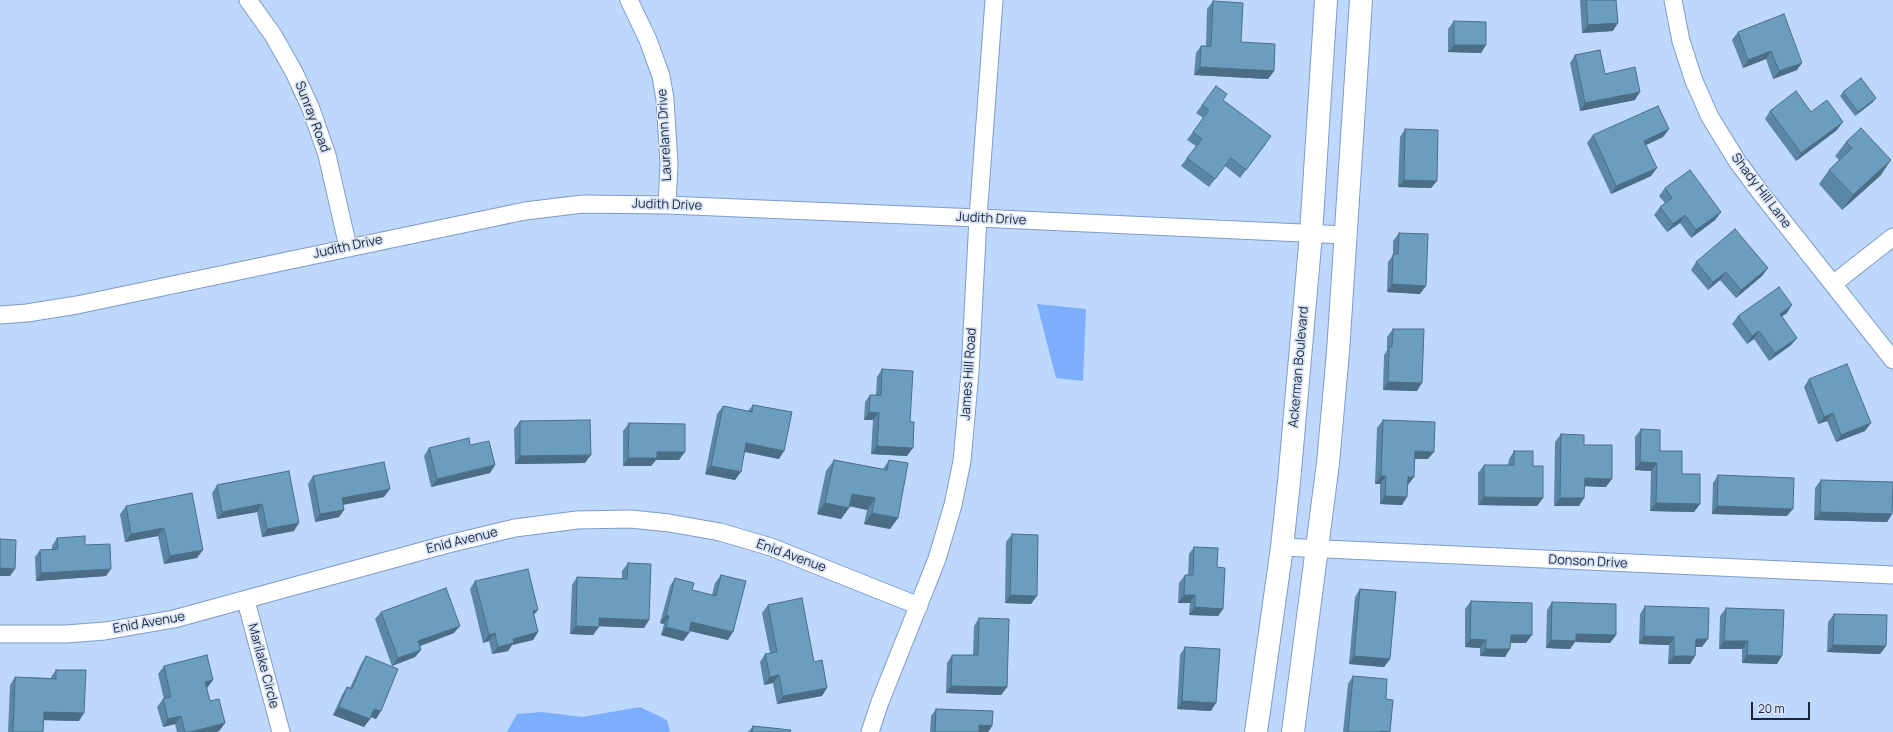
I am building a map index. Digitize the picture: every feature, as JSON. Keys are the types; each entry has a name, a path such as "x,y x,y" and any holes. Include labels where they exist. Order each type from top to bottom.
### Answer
{"street":[{"name":"Sunray Road","path":"248,0 273,35 294,72 311,110 327,155 348,247"},
{"name":"Laurelann Drive","path":"629,0 648,40 661,76 665,99 669,164 668,205"},
{"name":"James Hill Road","path":"870,732 880,702 937,559 953,505 962,461 970,372 978,218 994,0"},
{"name":"Ackerman Boulevard","path":"1256,732 1282,547 1311,234 1326,0"},
{"path":"1293,732 1328,463 1338,352 1361,0"},
{"name":"Shady Hill Lane","path":"1673,0 1681,41 1694,81 1710,117 1737,161 1893,360"},
{"name":"Judith Drive","path":"0,315 27,313 77,305 525,211 591,204 668,205 1345,235"},
{"path":"1833,284 1893,237"},
{"name":"Enid Avenue","path":"0,634 66,634 105,630 174,619 246,601 448,544 515,528 577,520 630,519 668,523 720,532 771,547 919,606"},
{"name":"Donson Drive","path":"1282,547 1893,575"},
{"name":"Marilake Circle","path":"246,601 281,732"}],"water":[{"path":"1037,304 1086,309 1083,381 1056,378"},
{"path":"640,707 667,720 670,732 507,732 517,714 542,712 582,717"}],"building":[{"path":"1586,0 1616,0 1618,23 1588,25"},
{"path":"1213,1 1243,3 1241,42 1275,44 1274,71 1200,67 1201,46 1211,46"},
{"path":"1784,14 1802,63 1779,71 1771,51 1748,60 1738,32"},
{"path":"1454,21 1486,22 1486,45 1454,45"},
{"path":"1600,50 1605,74 1635,67 1640,92 1585,103 1575,55"},
{"path":"1861,78 1876,98 1858,112 1843,92"},
{"path":"1216,86 1227,94 1223,100 1271,136 1246,170 1231,158 1215,179 1187,158 1202,139 1193,132 1209,110 1202,105"},
{"path":"1796,91 1811,112 1827,100 1843,122 1801,153 1770,111"},
{"path":"1658,106 1669,129 1644,141 1657,168 1616,186 1593,135"},
{"path":"1861,128 1891,160 1853,195 1829,170 1852,148 1846,142"},
{"path":"1405,129 1438,130 1437,181 1404,180"},
{"path":"1690,170 1721,212 1696,230 1685,215 1673,224 1660,207 1672,198 1665,188"},
{"path":"1735,229 1768,268 1741,290 1726,272 1713,282 1696,262"},
{"path":"1399,233 1428,234 1426,286 1392,284 1393,254 1398,254"},
{"path":"1779,287 1792,305 1780,314 1797,338 1775,353 1759,331 1752,336 1738,316"},
{"path":"1393,329 1424,329 1422,383 1388,382 1389,347 1392,347"},
{"path":"1847,364 1871,423 1841,435 1833,413 1824,417 1809,379"},
{"path":"882,369 913,371 910,422 914,422 913,448 877,446 879,413 869,412 870,395 881,395"},
{"path":"753,405 792,412 784,451 746,443 741,472 711,466 723,406 752,412"},
{"path":"590,420 591,455 520,456 520,421"},
{"path":"1383,420 1435,422 1434,452 1415,451 1414,477 1408,477 1407,497 1385,496 1386,476 1381,476"},
{"path":"629,423 685,424 685,452 657,452 657,458 628,458"},
{"path":"1641,429 1660,430 1660,451 1682,451 1682,474 1700,474 1700,504 1656,503 1657,463 1640,462"},
{"path":"1561,434 1584,435 1584,445 1612,445 1612,479 1585,478 1584,498 1560,498"},
{"path":"469,438 470,445 489,441 495,465 437,479 429,448"},
{"path":"1514,451 1533,451 1533,466 1543,466 1543,498 1484,497 1484,465 1514,465"},
{"path":"834,460 887,470 889,460 908,463 898,518 872,513 875,498 852,494 849,508 825,503"},
{"path":"384,462 390,489 342,498 344,510 320,514 313,476"},
{"path":"289,471 299,523 267,529 262,504 222,512 217,485"},
{"path":"1718,475 1794,478 1793,509 1717,506"},
{"path":"1821,480 1893,482 1892,514 1820,512"},
{"path":"192,493 203,550 170,556 164,528 131,534 126,506"},
{"path":"1012,534 1038,535 1037,596 1010,595"},
{"path":"85,536 85,545 110,544 111,569 41,573 40,550 58,549 57,538"},
{"path":"0,539 16,540 15,569 0,568"},
{"path":"1194,547 1218,548 1217,567 1225,568 1223,609 1195,607 1195,595 1184,595 1185,575 1193,575"},
{"path":"628,563 651,564 649,620 599,618 599,627 576,626 577,577 627,579"},
{"path":"528,569 538,610 533,611 538,632 513,639 514,643 498,647 495,633 489,635 475,581"},
{"path":"721,575 746,581 733,632 691,622 689,633 666,627 669,616 666,615 675,578 694,583 692,590 716,596"},
{"path":"446,588 460,626 418,641 421,650 398,658 381,612"},
{"path":"1360,589 1396,592 1390,659 1354,656"},
{"path":"802,598 814,662 822,660 827,688 783,696 779,675 770,677 765,654 777,652 768,605"},
{"path":"1471,601 1532,603 1532,635 1511,635 1510,649 1486,649 1486,640 1470,639"},
{"path":"1552,602 1616,604 1616,635 1576,634 1576,641 1551,640"},
{"path":"1645,606 1709,608 1708,639 1696,639 1695,656 1674,656 1674,637 1644,636"},
{"path":"1726,608 1784,610 1782,656 1747,655 1748,641 1724,641"},
{"path":"1834,614 1887,615 1886,646 1833,645"},
{"path":"979,618 1009,619 1007,687 951,686 952,655 978,655"},
{"path":"1185,647 1220,649 1216,703 1182,701"},
{"path":"207,655 213,680 205,682 210,701 219,699 225,723 185,732 181,716 168,719 163,699 171,697 164,666"},
{"path":"366,656 398,669 381,711 374,709 370,719 339,707 347,687 352,689"},
{"path":"56,670 86,670 84,713 44,712 43,732 13,732 15,677 56,679"},
{"path":"1353,676 1387,679 1386,699 1393,700 1390,732 1348,732"},
{"path":"936,709 993,711 992,726 979,725 979,732 935,732"},
{"path":"753,726 791,730 790,732 752,732"}]}
